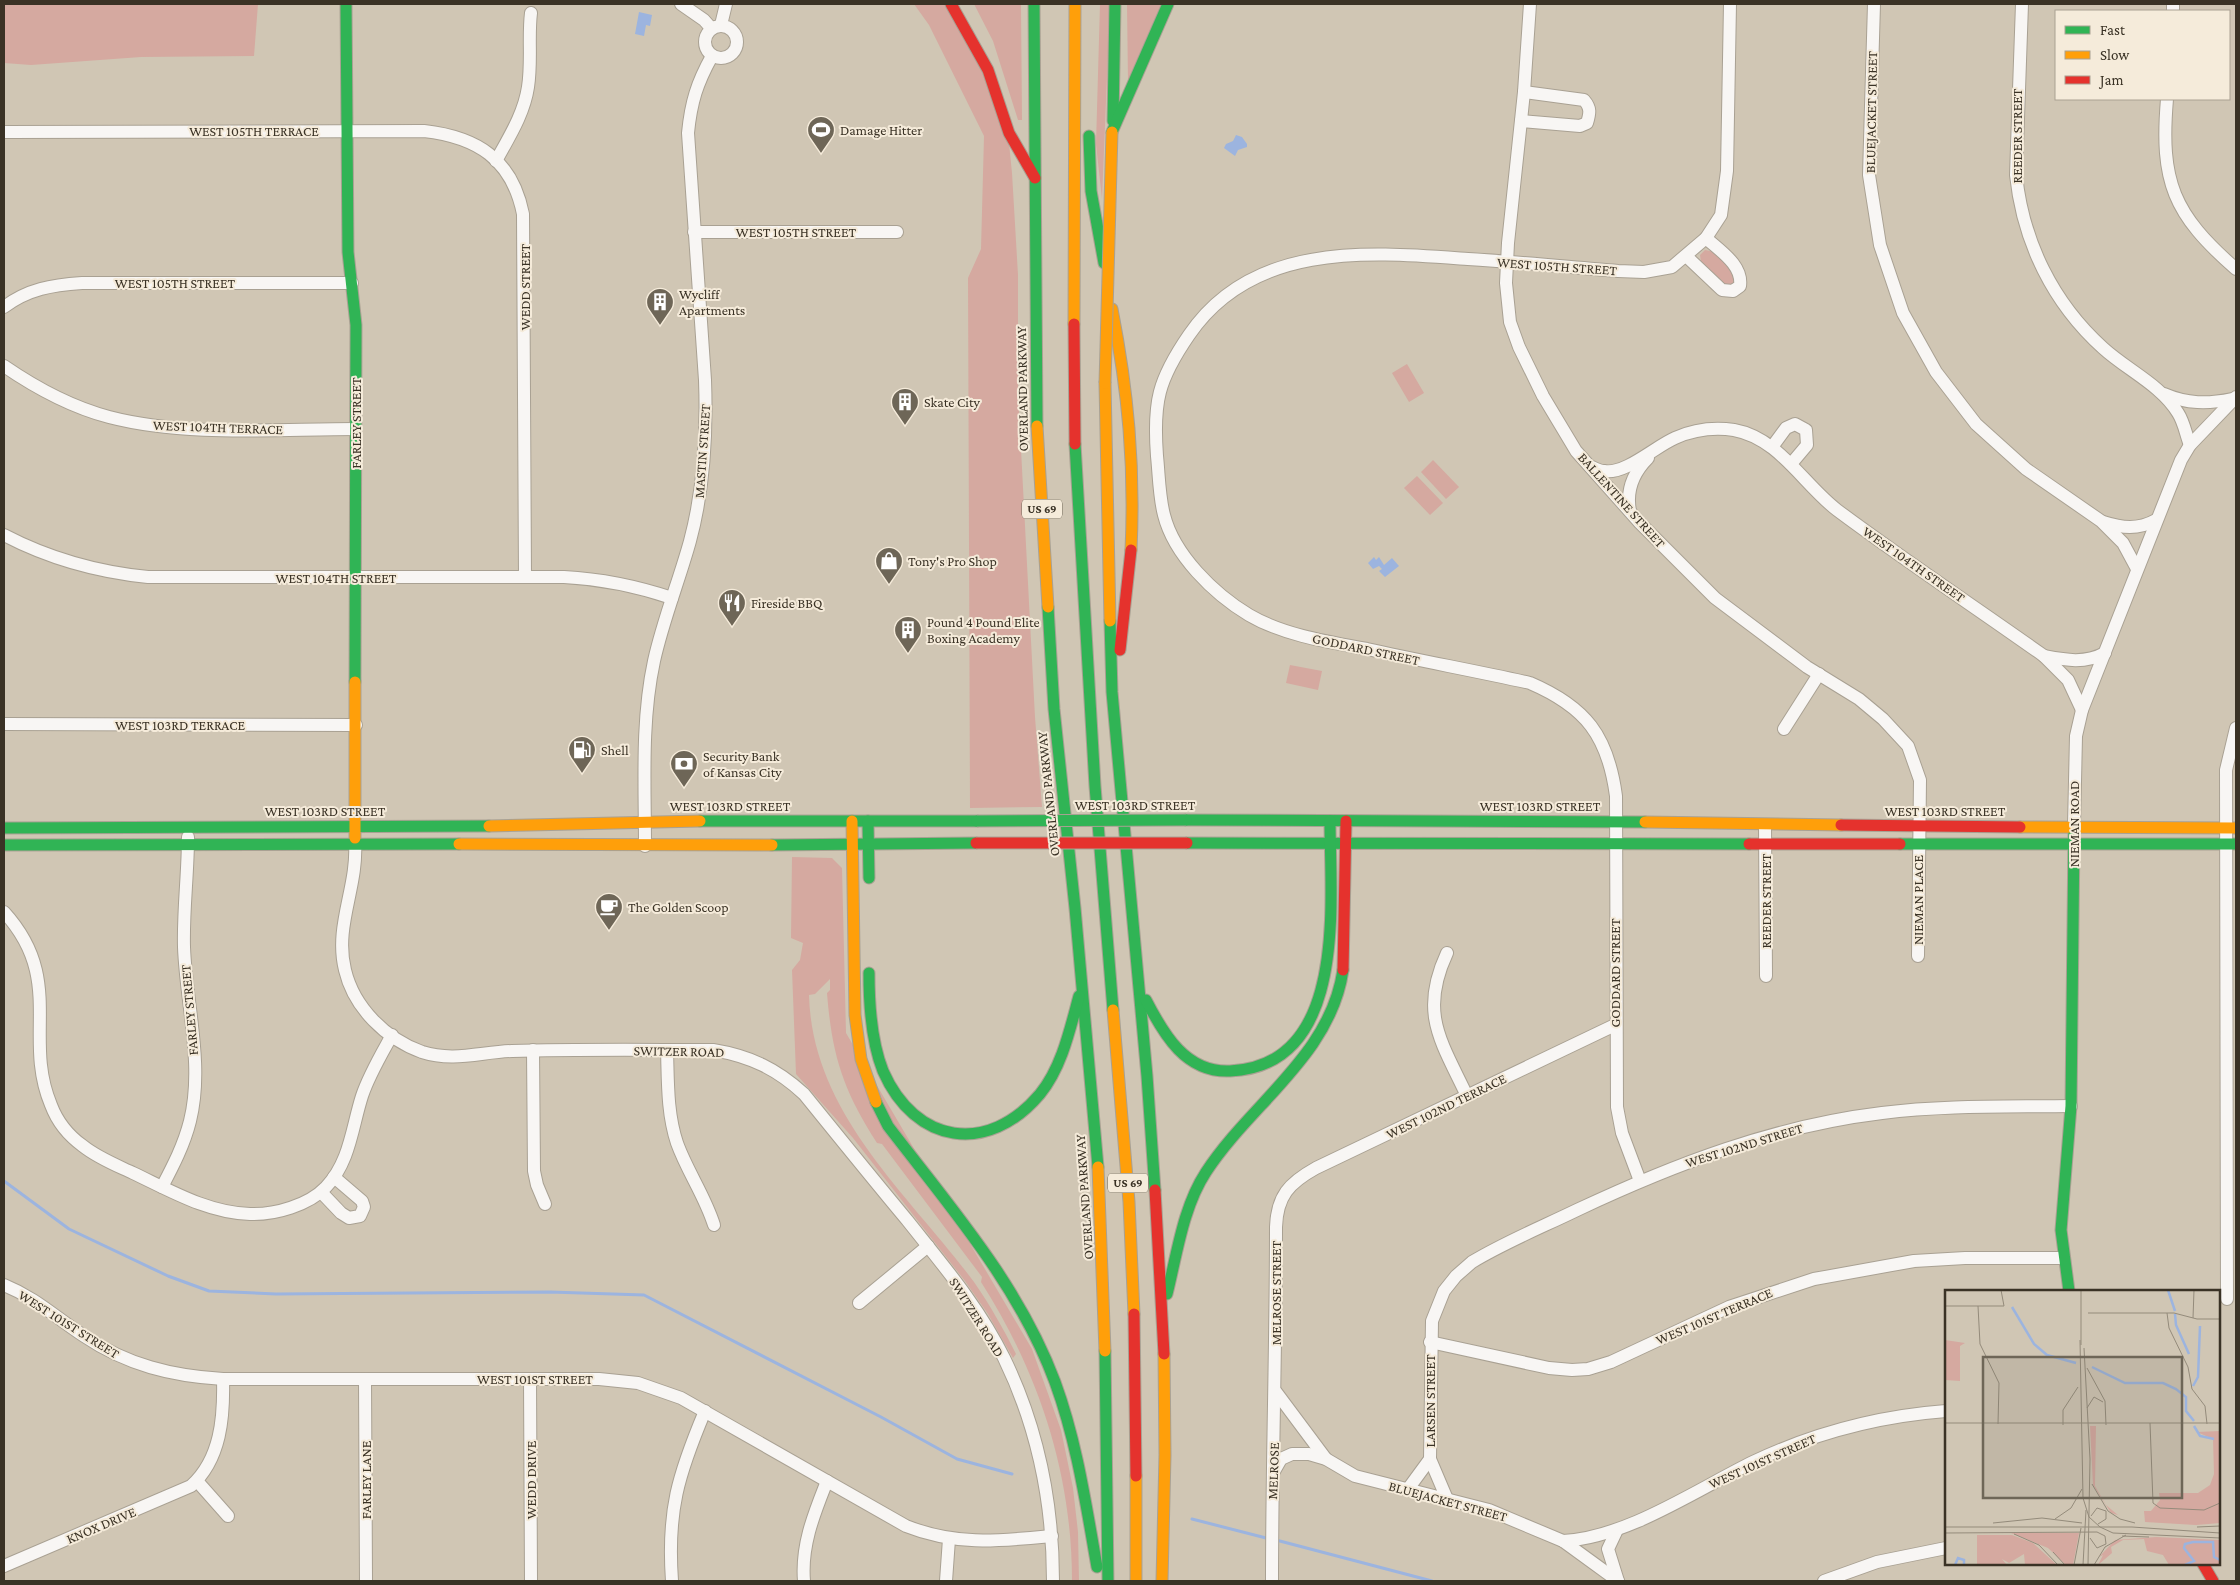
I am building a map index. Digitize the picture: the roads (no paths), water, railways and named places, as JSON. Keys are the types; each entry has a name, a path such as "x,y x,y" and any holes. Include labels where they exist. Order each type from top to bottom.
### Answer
{"main road":[{"name":"FARLEY STREET","path":"346,4 347,217 356,325 355,843"},
{"path":"951,4 988,70 1009,133 1036,181"},
{"name":"OVERLAND PARKWAY","path":"1034,4 1037,432 1054,709 1082,986 1100,1190 1104,1272 1108,1581"},
{"name":"US 69","path":"1075,4 1073,258 1075,436 1095,786 1130,1210 1136,1346 1136,1581"},
{"path":"1115,4 1116,30 1105,383 1106,499 1112,692 1147,1076 1163,1312 1165,1455 1162,1581"},
{"path":"1112,132 1168,4"},
{"path":"1089,120 1088,158 1092,199 1125,381 1132,448 1132,520 1126,614 1112,692"},
{"path":"1139,985 1162,1034 1190,1061 1216,1071 1238,1072 1249,1070 1275,1059 1298,1038 1307,1024 1325,982 1330,933 1330,820"},
{"path":"1163,1312 1183,1230 1205,1174 1223,1150 1298,1066 1316,1038 1337,995 1345,960 1346,820"},
{"name":"WEST 103RD STREET","path":"4,828 505,826 645,821 1346,820 2231,828"},
{"path":"852,821 855,1023 858,1049 869,1089 877,1108 900,1145 997,1268 1012,1292 1040,1346 1054,1378 1069,1428 1100,1581"},
{"path":"868,821 869,885"},
{"name":"NIEMAN ROAD","path":"2069,1290 2062,1230 2071,1106 2074,827"},
{"path":"4,845 355,843 645,846 853,844 869,842 2231,844"},
{"path":"869,962 869,1000 876,1046 889,1082 913,1115 932,1127 954,1134 976,1135 1002,1128 1031,1105 1050,1079 1060,1058 1082,986"},
{"path":"2204,1565 2213,1581"}],"street":[{"path":"681,4 716,27 731,29 735,34 737,44 732,54 722,58 712,56 705,48 704,42 716,27 726,4"},
{"name":"BALLENTINE STREET","path":"1530,4 1524,92 1507,262 1507,302 1510,322 1519,347 1543,396 1587,465 1630,511 1715,598 1819,674 1859,700 1883,719 1908,746 1920,780 1918,844"},
{"name":"WEST 105TH STREET","path":"1425,256 1644,272 1672,267 1686,256 1706,238 1720,215 1727,171 1730,4"},
{"name":"BLUEJACKET STREET","path":"1874,4 1869,175 1880,245 1904,313 1936,372 1976,424 2026,469 2101,521 2123,543 2136,570"},
{"name":"REEDER STREET","path":"2022,4 2016,175 2018,198 2033,248 2046,277 2078,323 2103,348 2162,393 2179,413 2190,445"},
{"path":"496,161 516,126 524,106 529,85 531,13"},
{"name":"MASTIN STREET","path":"645,846 649,690 654,660 690,540 704,454 705,388 688,133 691,108 698,81 712,56"},
{"path":"1520,121 1580,126 1587,123 1590,114 1589,105 1584,100 1524,92"},
{"path":"2167,100 2165,153 2169,176 2176,198 2198,233 2236,268"},
{"name":"WEST 105TH TERRACE","path":"4,132 424,131 448,134 475,144 496,161"},
{"name":"WEDD STREET","path":"496,161 515,185 521,204 524,224 525,577"},
{"name":"WEST 105TH STREET","path":"694,232 897,232"},
{"path":"1686,256 1722,290 1733,292 1740,286 1742,276 1734,265 1706,238"},
{"name":"GODDARD STREET","path":"1425,256 1383,253 1316,258 1251,278 1218,304 1194,328 1184,342 1169,364 1159,388 1155,433 1164,517 1178,548 1191,566 1212,586 1248,614 1260,620 1311,637 1530,683 1552,692 1585,718 1598,734 1606,751 1615,788 1617,1107 1622,1133 1640,1181"},
{"name":"WEST 105TH STREET","path":"4,307 22,295 42,288 82,283 352,282"},
{"name":"WEST 104TH TERRACE","path":"4,366 46,392 75,405 138,424 187,429 356,429"},
{"name":"REEDER STREET","path":"2162,393 2194,403 2217,402 2234,398"},
{"name":"NIEMAN ROAD","path":"2074,827 2074,756 2082,710 2181,460 2190,445 2234,398"},
{"path":"1772,447 1786,428 1795,424 1806,430 1807,445 1791,464"},
{"name":"WEST 104TH STREET","path":"1587,465 1604,472 1617,470 1653,452 1673,439 1697,430 1719,429 1735,431 1757,438 1772,447 1791,464 1835,508 2044,656 2068,680 2082,710"},
{"path":"1630,511 1628,501 1631,484 1638,468 1653,452"},
{"name":"BLUEJACKET STREET","path":"2101,521 2128,528 2146,526 2156,520"},
{"name":"WEST 104TH STREET","path":"4,535 53,558 118,574 148,577 525,577 597,579 622,583 672,598"},
{"name":"WEST 104TH STREET","path":"2044,656 2077,660 2094,659 2105,653"},
{"path":"1784,729 1819,674"},
{"name":"WEST 103RD TERRACE","path":"4,724 356,725"},
{"path":"2227,1299 2231,828 2226,770 2228,752 2236,728"},
{"name":"REEDER STREET","path":"1766,825 1766,976"},
{"name":"FARLEY STREET","path":"162,1187 183,1145 194,1101 195,1075 184,945 188,827"},
{"name":"SWITZER ROAD","path":"355,843 356,861 341,931 345,971 363,1009 376,1024 409,1046 444,1057 463,1058 506,1051 533,1050 713,1050 736,1054 771,1067 786,1077 804,1094 928,1246 977,1312 1004,1358 1019,1391 1039,1455 1047,1490 1052,1536 1053,1581"},
{"name":"NIEMAN PLACE","path":"1918,844 1918,956"},
{"path":"4,912 23,937 39,977 42,1073 54,1113 64,1128 83,1147 99,1157 198,1203 248,1214 285,1209 322,1192 334,1177 349,1145 363,1094 380,1056 392,1036"},
{"path":"1447,953 1434,985 1434,1010 1440,1037 1467,1096"},
{"name":"WEST 102ND TERRACE","path":"1283,1195 1291,1184 1316,1168 1615,1025"},
{"path":"533,1050 534,1171 537,1185 545,1204"},
{"path":"667,1050 670,1116 677,1142 708,1206 714,1225"},
{"name":"WEST 102ND STREET","path":"1430,1342 1432,1321 1439,1300 1449,1284 1463,1269 1481,1257 1640,1181 1704,1155 1758,1138 1848,1118 1922,1109 2071,1106"},
{"path":"322,1192 341,1213 349,1218 360,1216 364,1207 362,1201 334,1177"},
{"name":"MELROSE STREET","path":"1276,1392 1276,1210 1283,1195"},
{"path":"858,1304 928,1246"},
{"name":"WEST 101ST TERRACE","path":"1430,1342 1549,1368 1588,1369 1611,1362 1729,1307 1814,1279 1914,1261 1965,1258 2064,1258"},
{"name":"WEST 101ST STREET","path":"4,1285 37,1300 82,1335 130,1362 173,1374 223,1379 599,1379 638,1383 681,1398 906,1526 926,1534 978,1542 1052,1536"},
{"name":"LARSEN STREET","path":"1430,1342 1430,1459 1446,1499"},
{"path":"223,1379 224,1419 220,1437 203,1475 197,1481 228,1516"},
{"name":"FARLEY LANE","path":"365,1379 366,1581"},
{"name":"WEDD DRIVE","path":"530,1379 531,1581"},
{"name":"BLUEJACKET STREET","path":"1276,1392 1326,1459"},
{"name":"MELROSE","path":"1272,1581 1272,1475 1276,1392"},
{"name":"WEST 101ST STREET","path":"1563,1541 1580,1540 1616,1532 1755,1461 1793,1444 1875,1420 1945,1411"},
{"path":"672,1581 671,1520 678,1480 705,1412"},
{"name":"BLUEJACKET STREET","path":"1272,1475 1281,1459 1292,1454 1308,1454 1326,1459 1354,1476 1512,1518 1563,1541 1618,1581"},
{"name":"LARSEN STREET","path":"1408,1489 1430,1459"},
{"name":"KNOX DRIVE","path":"4,1566 177,1492 197,1481"},
{"path":"804,1581 805,1544 827,1481"},
{"path":"1616,1532 1608,1549 1618,1581"},
{"path":"946,1581 949,1539"},
{"path":"1824,1581 1877,1562 1945,1548"}],"water":[{"path":"639,12 652,15 650,26 646,25 644,36 635,34"},
{"path":"1236,135 1242,137 1247,147 1238,150 1235,156 1224,148 1226,144 1233,141"},
{"path":"1374,557 1376,560 1379,557 1384,565 1392,558 1399,566 1385,577 1379,571 1382,569 1379,566 1373,569 1368,563"}],"waterway":[{"path":"4,1181 69,1229 168,1276 209,1291 276,1294 550,1292 644,1295 881,1417 957,1459 1012,1474"},
{"path":"1192,1519 1270,1539"},
{"path":"1276,1540 1432,1581"}],"place":[{"name":"Damage Hitter","path":"821,154"},
{"name":"Wycliff Apartments","path":"660,326"},
{"name":"Skate City","path":"905,426"},
{"name":"Tony's Pro Shop","path":"889,585"},
{"name":"Fireside BBQ","path":"732,627"},
{"name":"Pound 4 Pound Elite Boxing Academy","path":"908,654"},
{"name":"Shell","path":"582,774"},
{"name":"Security Bank of Kansas City","path":"684,788"},
{"name":"The Golden Scoop","path":"609,931"}]}
